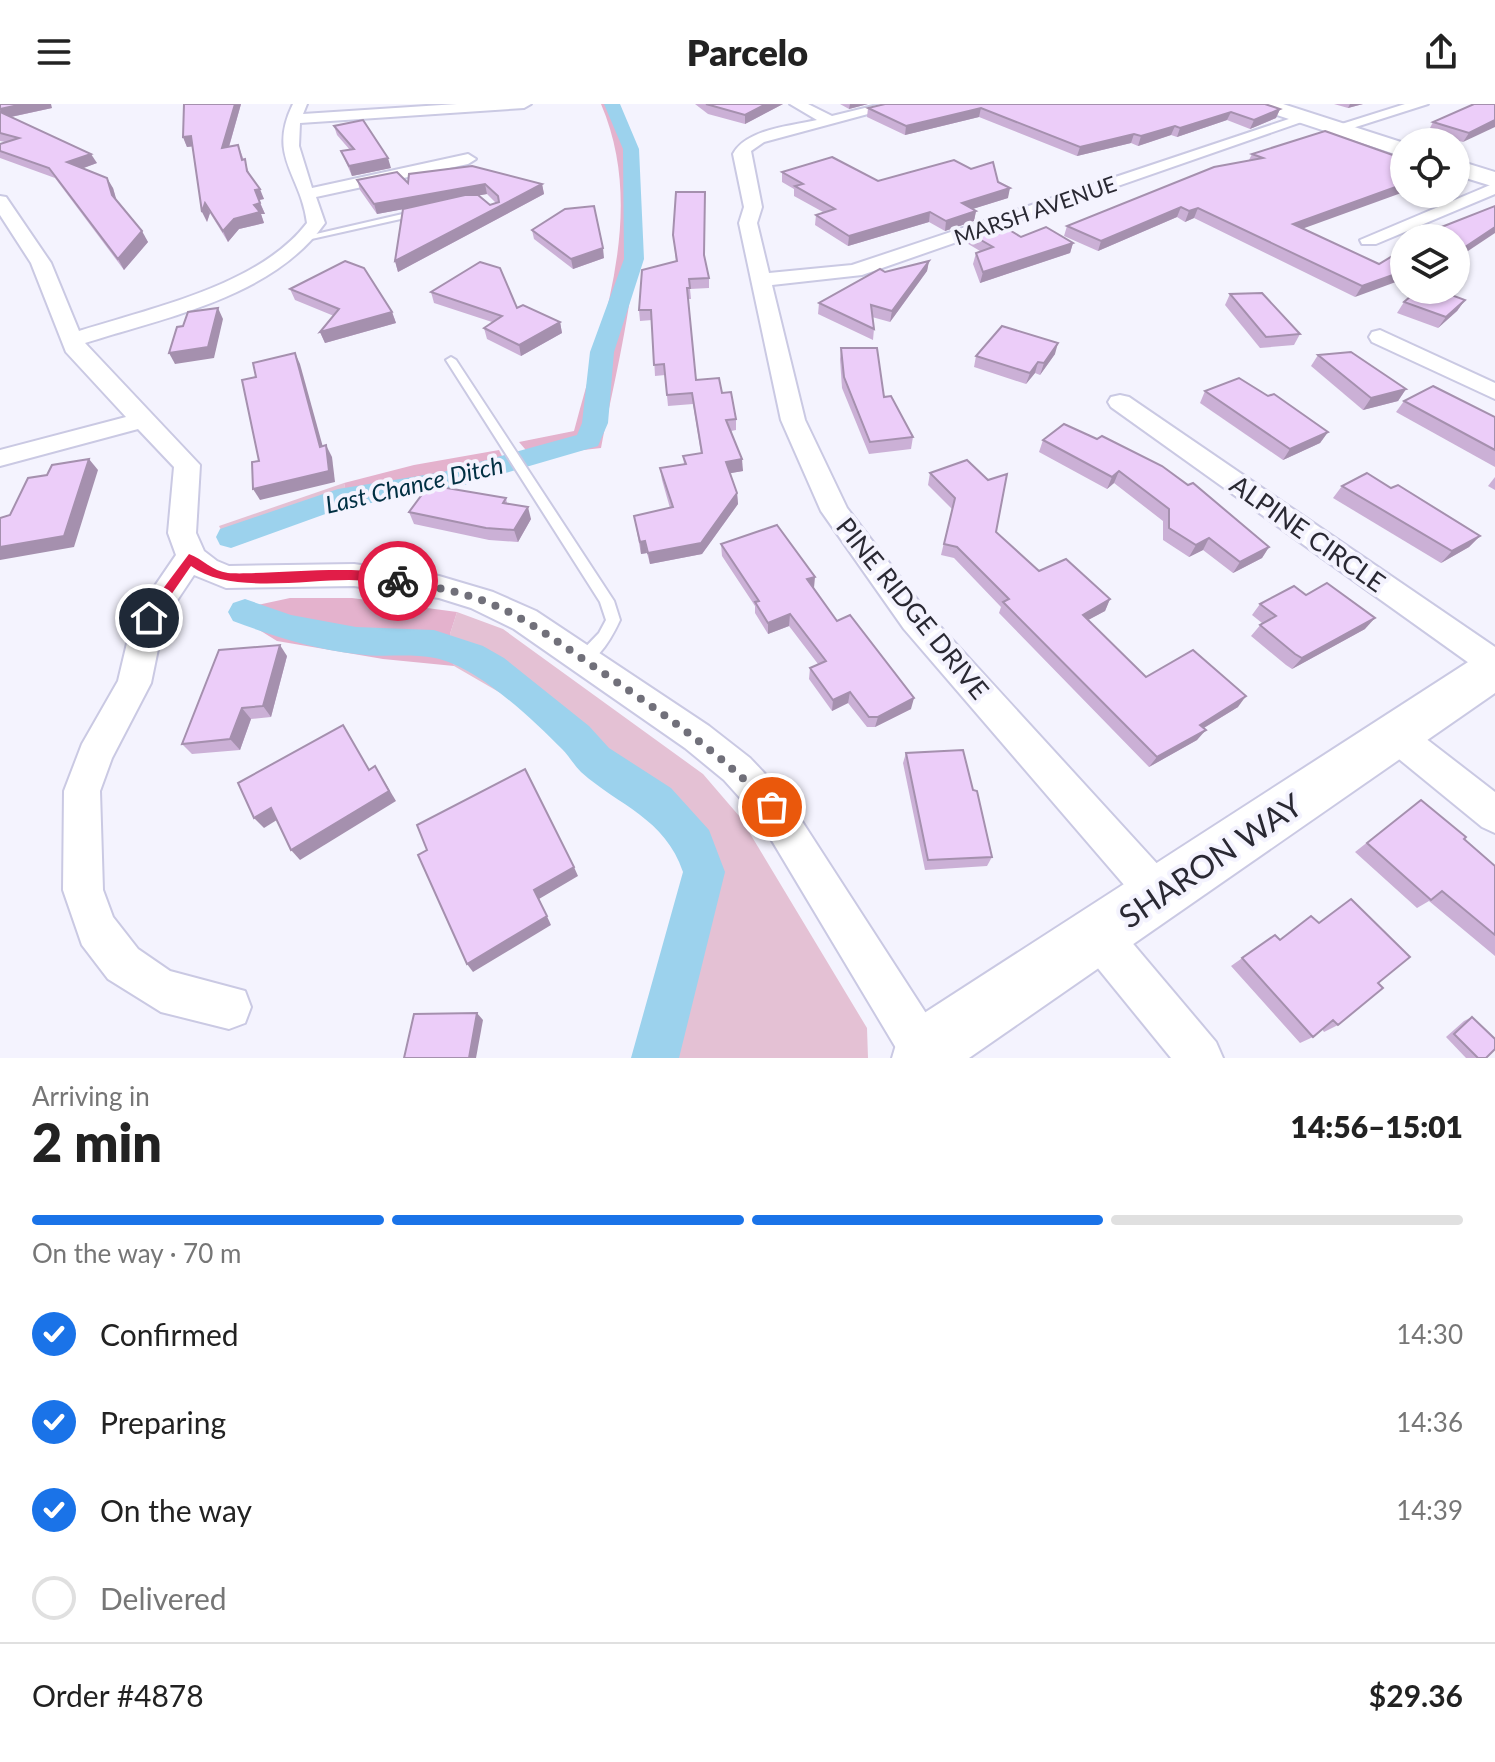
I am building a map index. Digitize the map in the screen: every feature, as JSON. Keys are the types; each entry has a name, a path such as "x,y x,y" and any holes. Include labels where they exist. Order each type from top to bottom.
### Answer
{"street":[{"path":"72,340 229,287 262,270 307,237 316,223 289,144 296,112 524,104"},
{"path":"797,104 830,121"},
{"name":"PINE RIDGE DRIVE","path":"898,104 759,139 741,154 753,207 748,223 793,420 835,511 915,620 1158,894"},
{"path":"1263,104 1390,145"},
{"path":"1337,128 1421,104"},
{"name":"MARSH AVENUE","path":"760,280 855,271 1306,118"},
{"path":"306,194 468,159"},
{"path":"1470,172 1495,180"},
{"path":"1369,240 1495,188"},
{"path":"0,201 41,263 77,352 187,465 181,541 189,559 207,571 226,577 354,575 439,587 482,600 525,620 697,737 737,769 772,807 924,1055"},
{"path":"1380,337 1495,392"},
{"name":"ALPINE CIRCLE","path":"1120,402 1495,666"},
{"path":"0,458 143,420"},
{"path":"189,559 149,618 134,683 95,755 82,791 83,890 97,930 123,964 161,990 229,1007"},
{"name":"SHARON WAY","path":"924,1055 1495,666"},
{"path":"1395,735 1492,808"},
{"path":"1098,935 1200,1058"}],"lane":[{"path":"307,237 424,211"},
{"path":"451,360 607,601 613,620 605,637 582,659"}],"shaded area":[{"path":"601,104 618,104 631,140 637,181 638,227 634,274 618,367 601,448 531,456 519,442 574,431 607,309 620,227 620,186 614,145"},
{"path":"499,450 509,470 348,501 344,483 414,465"},
{"path":"344,483 348,501 241,544 224,536 219,526"},
{"path":"290,598 352,598 457,612 450,634 454,666 383,659 277,641 229,611"},
{"path":"457,612 503,629 703,774 740,817 867,1028 868,1058 639,1058 658,1022 696,871 677,832 511,699 454,666 450,634"}],"building":[{"path":"0,104 23,104 0,109"},
{"path":"184,104 235,104 222,148 238,145 247,171 260,189 255,190 260,203 254,205 260,212 234,219 223,231 205,203 202,212 191,136 183,137"},
{"path":"706,104 766,104 745,115"},
{"path":"885,104 1265,104 1280,109 1254,120 1231,112 1180,128 1175,126 1141,136 1134,134 1080,147 981,108 906,126 868,108"},
{"path":"1474,104 1495,104 1495,120 1470,132 1470,128 1453,128 1433,122"},
{"path":"0,112 91,154 67,162 107,178 112,195 142,231 118,259 49,168 0,151 0,144 19,138 0,133"},
{"path":"363,120 388,158 349,166 341,151 354,149 334,126"},
{"path":"1325,131 1390,154 1390,189 1293,224 1379,264 1390,257 1390,276 1362,286 1198,208 1189,211 1181,207 1101,241 1067,226 1214,167 1263,158 1252,154"},
{"path":"832,157 878,181 954,160 971,169 993,162 998,182 1010,188 962,203 976,211 946,221 930,212 849,236 816,215 835,209 795,186 803,184 782,172"},
{"path":"472,166 542,184 395,261 403,209 465,195 478,195 490,205 499,202 498,196 485,184 374,204 357,180 397,172 408,183 409,174"},
{"path":"676,192 705,192 704,255 709,278 689,279 690,288 687,288 696,380 719,378 722,393 731,392 736,419 726,420 742,459 726,462 737,493 701,543 648,553 645,541 640,542 634,516 673,507 660,468 686,464 683,456 702,453 692,393 667,395 664,364 654,365 651,310 639,310 642,270 677,261 673,235"},
{"path":"594,206 603,248 571,259 532,230 565,209"},
{"path":"1495,206 1495,227 1470,244 1470,224 1449,224"},
{"path":"996,222 1021,237 1046,227 1073,243 983,272 976,253 993,247 967,232"},
{"path":"345,261 364,268 392,312 320,332 339,309 290,289"},
{"path":"929,261 892,311 871,305 874,329 819,303 880,269 885,272"},
{"path":"480,262 500,268 517,308 523,305 560,322 519,345 484,328 502,316 431,292"},
{"path":"1262,293 1300,334 1266,337 1230,294"},
{"path":"1410,304 1461,304 1446,317"},
{"path":"218,308 208,347 169,353 177,327 183,326 188,312"},
{"path":"1002,326 1058,343 1044,363 1038,362 1030,373 976,356"},
{"path":"841,348 877,348 884,397 891,396 913,437 870,442 844,377"},
{"path":"1351,352 1406,389 1371,398 1318,355"},
{"path":"295,353 320,447 326,445 329,471 253,489 252,462 259,461 242,380 256,377 253,363"},
{"path":"1239,378 1268,396 1274,394 1328,432 1290,449 1205,391"},
{"path":"1433,386 1495,417 1495,450 1404,401"},
{"path":"1064,424 1097,439 1102,436 1162,466 1188,485 1193,483 1269,547 1240,562 1209,538 1196,545 1169,528 1169,509 1119,471 1112,477 1043,440"},
{"path":"89,459 64,536 0,547 0,518 10,515 28,478 47,475 52,465"},
{"path":"967,460 988,480 1007,474 996,532 1039,571 1066,559 1110,599 1083,615 1146,677 1193,650 1246,696 1200,725 1206,730 1157,757 1003,602 1009,599 957,547 944,544 955,498 930,473"},
{"path":"1367,473 1391,488 1398,485 1480,536 1452,551 1342,486"},
{"path":"429,485 506,498 503,503 528,507 514,530 486,528 409,512"},
{"path":"777,525 815,577 807,579 837,621 850,615 914,698 878,717 869,717 850,692 833,700 810,668 826,661 790,614 768,623 755,602 759,601 721,544"},
{"path":"1327,583 1375,618 1302,658 1260,625 1276,616 1260,604 1294,586 1306,595"},
{"path":"280,645 263,706 242,708 230,739 182,744 219,650"},
{"path":"343,725 369,770 375,766 389,791 291,850 271,808 254,818 238,783"},
{"path":"963,750 973,790 977,791 992,857 928,860 906,753"},
{"path":"525,769 574,867 534,890 547,916 467,964 418,855 427,850 417,825"},
{"path":"1421,800 1495,866 1495,935 1442,891 1431,900 1367,843"},
{"path":"1351,899 1410,957 1378,983 1383,988 1338,1025 1333,1020 1313,1037 1242,958 1275,935 1280,940 1311,916 1319,923"},
{"path":"477,1013 469,1058 404,1058 414,1014"},
{"path":"1472,1017 1495,1039 1495,1049 1486,1058 1478,1058 1454,1034"}],"waterway":[{"name":"Last Chance Ditch","path":"231,537 338,499 447,481 498,463 559,451 588,440 595,423 602,352 634,259 631,149 612,104"},
{"name":"Last Chance Ditch","path":"245,612 288,628 356,641 434,644 471,656 492,668 576,738 595,760 657,801 694,844 704,872 655,1058"}],"way so far":[{"path":"398,581 439,587 482,600 525,620 697,737 737,769 772,807"}],"route":[{"path":"149,618 189,559 207,571 226,577 354,575 398,581"}]}
